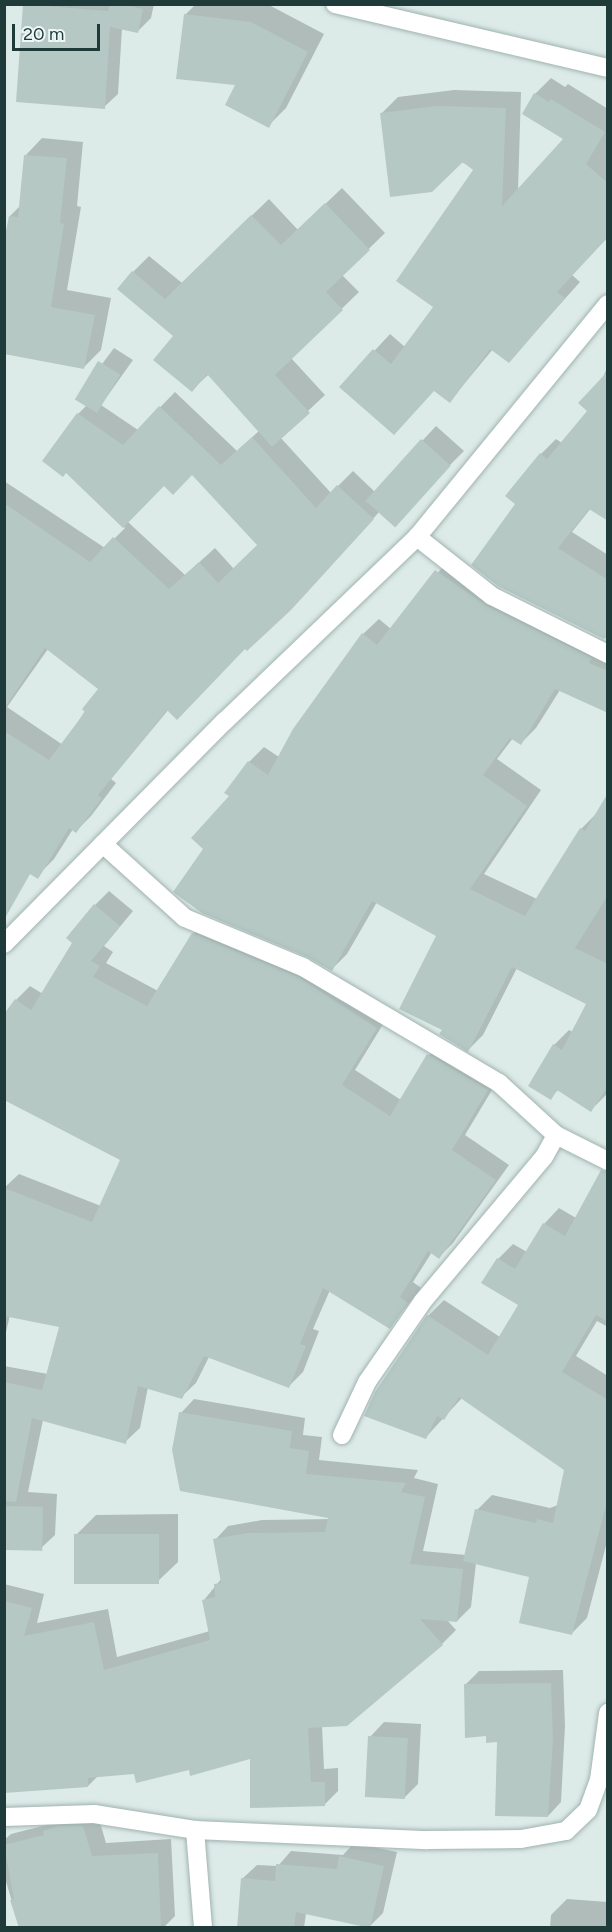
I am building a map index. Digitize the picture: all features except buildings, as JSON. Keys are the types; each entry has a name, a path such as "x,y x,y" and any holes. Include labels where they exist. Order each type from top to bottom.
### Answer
{"street":[{"path":"335,4 608,68"},
{"path":"4,944 102,844 417,537 608,304"},
{"path":"417,537 492,596 608,654"},
{"path":"102,844 185,918 303,967 499,1083 556,1135 608,1161"},
{"path":"342,1436 367,1382 423,1301 544,1157 556,1135"},
{"path":"4,1817 94,1814 195,1830 428,1840 520,1839 566,1831 588,1810 600,1780 608,1713"},
{"path":"195,1830 203,1928"}]}
